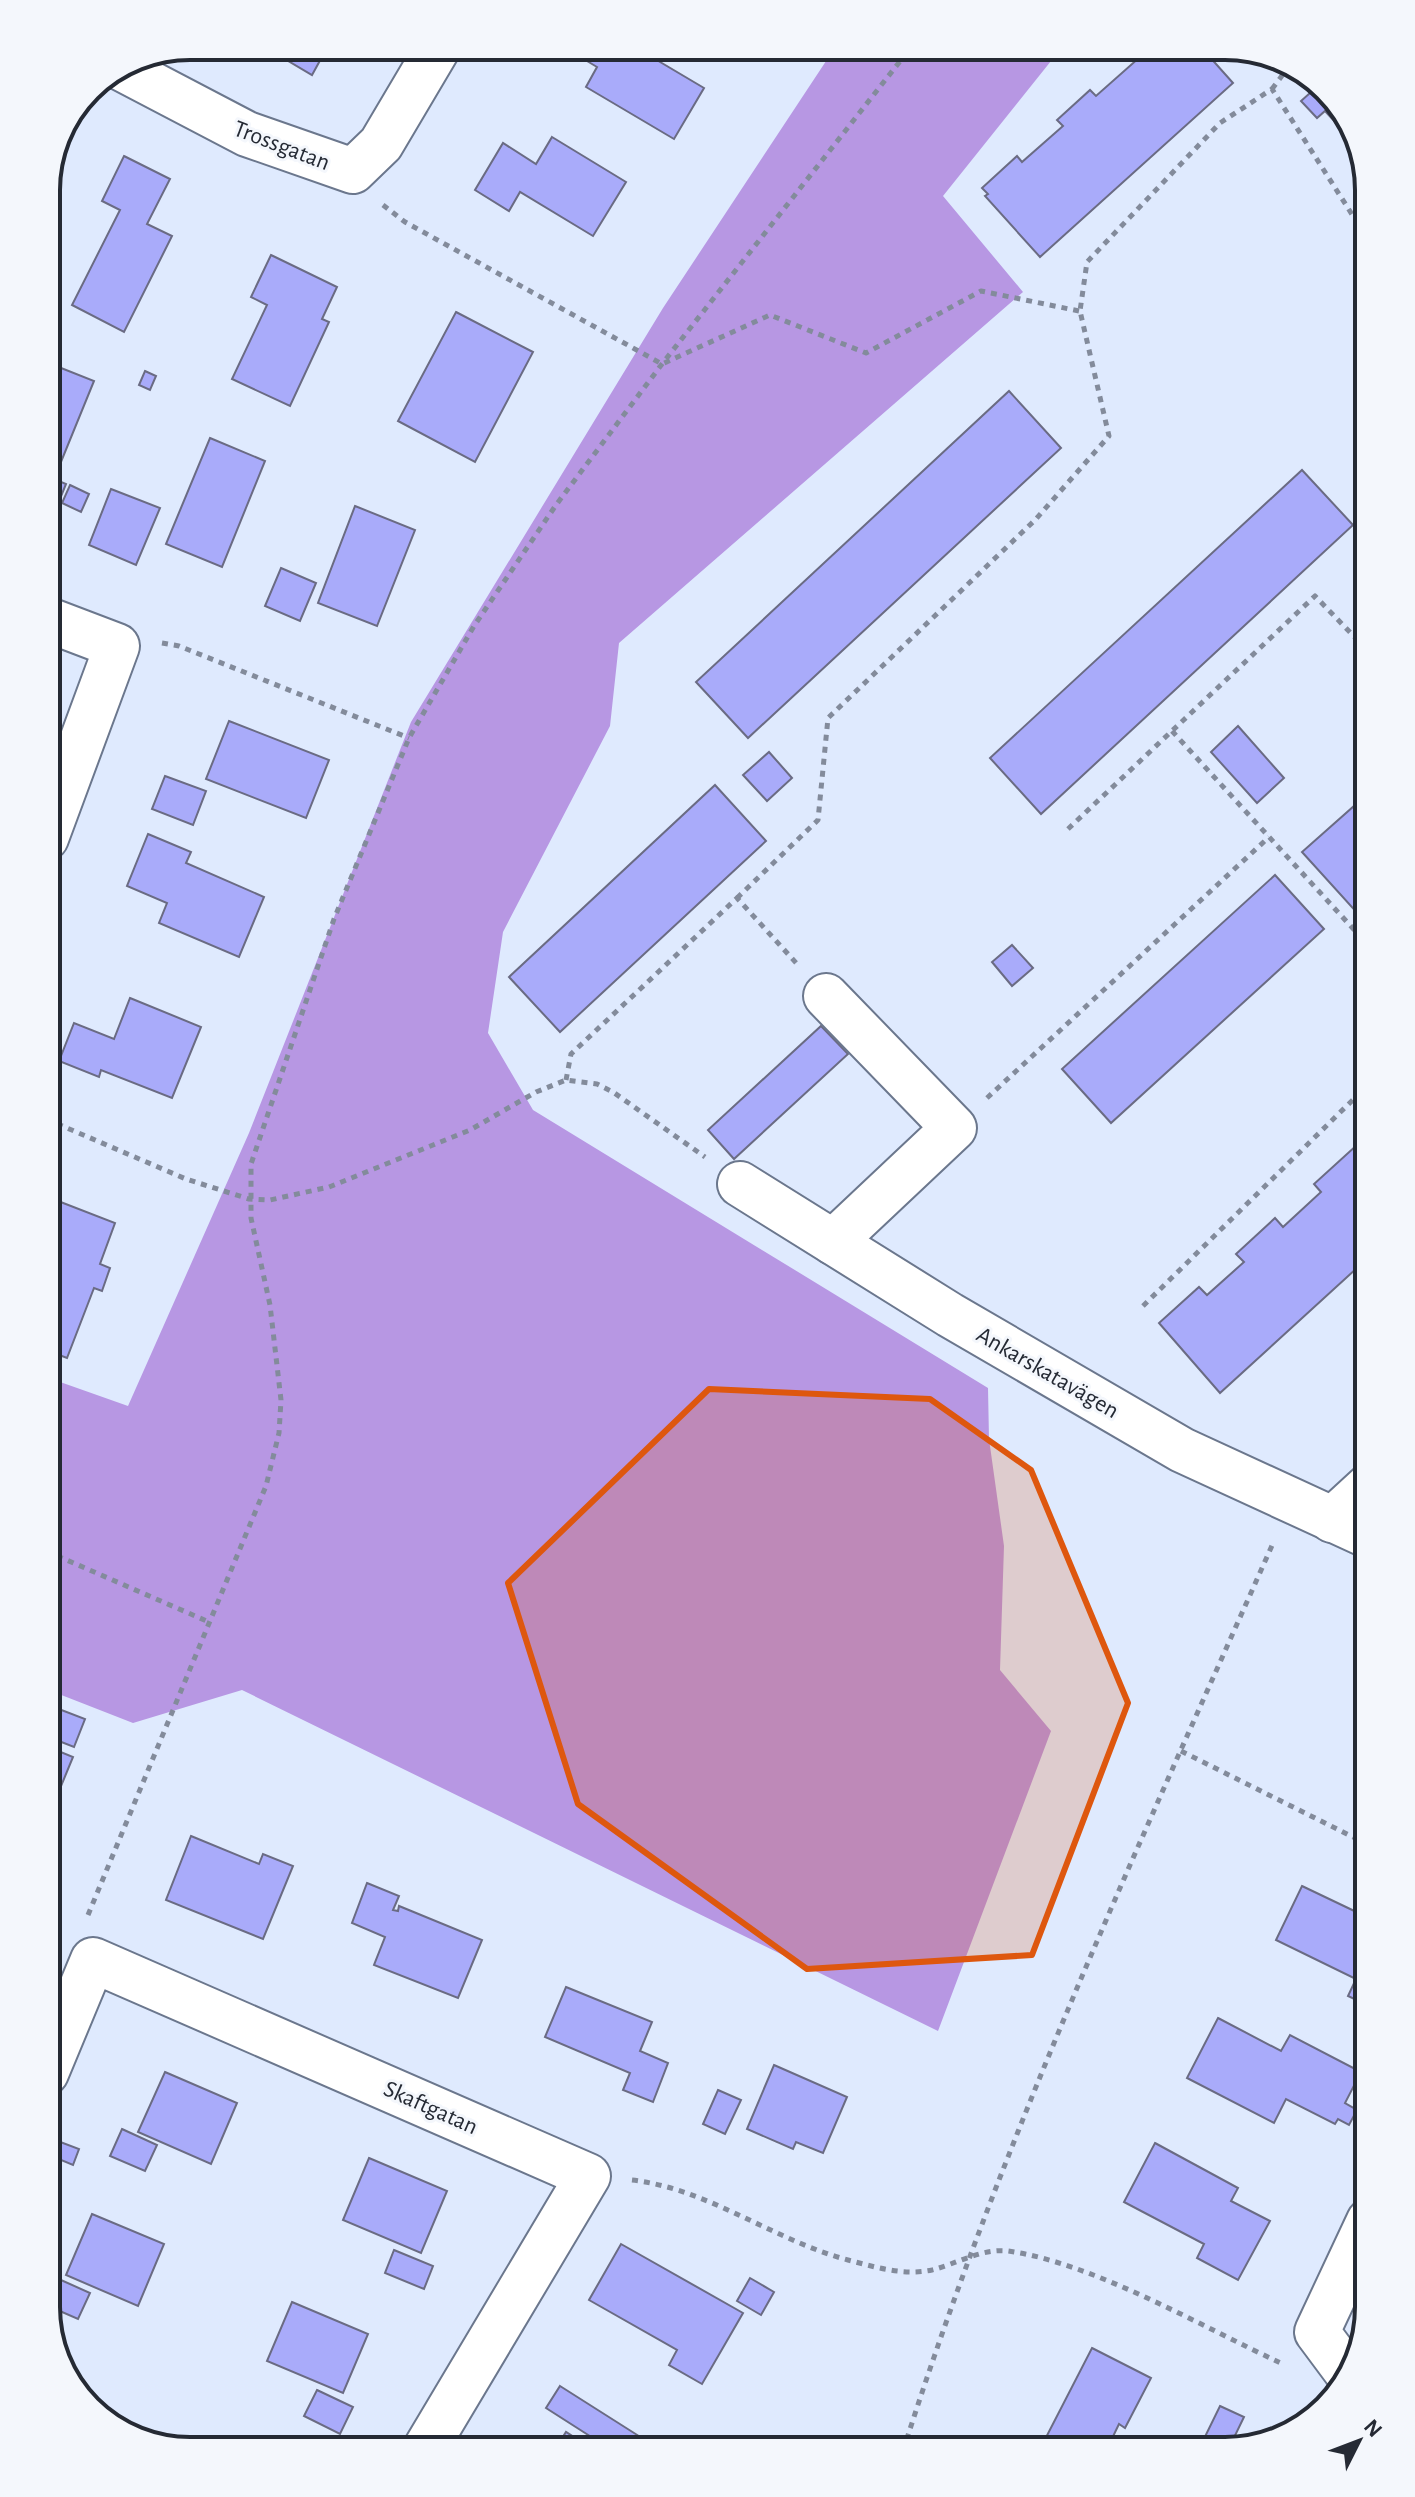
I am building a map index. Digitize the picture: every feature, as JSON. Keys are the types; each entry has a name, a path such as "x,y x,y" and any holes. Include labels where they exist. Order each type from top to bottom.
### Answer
{"street":[{"name":"Trossgatan","path":"132,74 247,134 353,171 381,144 431,60"},
{"path":"60,624 117,646 60,800"},
{"path":"826,996 954,1128 833,1242"},
{"name":"Ankarskatavägen","path":"740,1184 950,1315 1182,1450 1351,1528"},
{"path":"60,2039 93,1960"},
{"name":"Skaftgatan","path":"93,1960 588,2176"},
{"path":"432,2437 588,2176"},
{"path":"1341,2365 1317,2332 1355,2251"}],"path":[{"path":"93,1960 86,1919 266,1486 279,1433 280,1370 249,1199 251,1164 288,1047 334,919 409,738 474,626 556,505 662,364 901,60"},
{"path":"566,1080 571,1054 818,820 828,718 1035,520 1109,436 1080,311 1087,262 1220,123 1272,89 1284,73"},
{"path":"1272,89 1355,219"},
{"path":"353,171 378,201 405,222 662,364"},
{"path":"662,364 770,315 866,353 981,291 1080,311"},
{"path":"1068,829 1315,596 1355,637"},
{"path":"117,646 142,642 179,646 409,738"},
{"path":"1172,731 1355,931"},
{"path":"954,1128 1269,837"},
{"path":"737,898 826,996"},
{"path":"60,1125 186,1179 249,1199 297,1197 470,1130 536,1092 566,1080 597,1084 613,1092 740,1184"},
{"path":"1143,1306 1355,1098"},
{"path":"908,2437 967,2258 1126,1874 1292,1501"},
{"path":"60,1557 209,1622"},
{"path":"1181,1751 1355,1838"},
{"path":"588,2176 676,2188 783,2238 875,2267 917,2272 1004,2251 1051,2261 1123,2288 1290,2368"}],"highlighted area":[{"path":"709,1389 930,1399 1031,1470 1128,1703 1032,1955 807,1969 578,1804 508,1583"}],"shaded area":[{"path":"827,60 1052,60 943,196 1023,292 619,643 610,726 503,932 488,1033 533,1110 988,1388 989,1439 1004,1546 1000,1670 1051,1731 938,2031 242,1690 133,1723 60,1694 60,1382 128,1406 249,1133 411,722 663,308"}],"building":[{"path":"287,60 320,60 312,75"},
{"path":"585,60 657,60 704,88 674,139 586,87 597,67"},
{"path":"1137,60 1212,60 1233,83 1040,257 985,196 988,194 982,188 1017,156 1022,162 1063,126 1057,120 1090,90 1096,96"},
{"path":"1305,88 1323,104 1337,124 1325,111 1317,118 1301,101 1310,93"},
{"path":"552,137 626,182 593,236 520,192 509,211 475,190 503,143 536,164"},
{"path":"124,156 170,179 147,224 172,236 124,332 72,305 120,210 102,201"},
{"path":"271,255 337,287 322,319 329,322 290,406 232,379 267,305 251,297"},
{"path":"456,312 533,352 475,462 398,421"},
{"path":"60,368 94,381 60,464"},
{"path":"145,371 156,376 150,390 139,385"},
{"path":"1009,391 1061,448 748,738 696,682"},
{"path":"210,438 265,461 222,567 166,544"},
{"path":"1302,470 1353,525 1041,814 990,758"},
{"path":"60,482 66,484 60,499"},
{"path":"70,485 89,494 81,512 62,503"},
{"path":"111,489 160,508 136,565 89,545"},
{"path":"355,506 415,530 377,626 318,603"},
{"path":"281,568 316,583 300,621 265,606"},
{"path":"229,721 329,760 306,818 206,779"},
{"path":"1238,726 1284,778 1257,803 1211,752"},
{"path":"769,752 792,778 767,801 743,775"},
{"path":"165,776 206,791 193,825 152,809"},
{"path":"715,785 766,841 560,1032 509,977"},
{"path":"1354,806 1355,911 1302,852"},
{"path":"148,834 191,852 186,863 264,897 239,957 159,923 167,903 127,886"},
{"path":"1275,875 1324,929 1111,1123 1062,1069"},
{"path":"1012,945 1033,968 1012,986 992,962"},
{"path":"130,998 201,1027 172,1098 101,1070 99,1077 60,1061 74,1023 114,1039"},
{"path":"821,1026 848,1054 734,1159 708,1130"},
{"path":"1355,1147 1355,1270 1220,1393 1159,1323 1199,1287 1207,1295 1244,1262 1236,1254 1275,1218 1283,1227 1321,1192 1314,1184"},
{"path":"60,1202 115,1223 100,1264 110,1268 102,1291 94,1288 67,1358 60,1355"},
{"path":"60,1709 85,1719 74,1747 60,1742"},
{"path":"60,1752 73,1757 60,1789"},
{"path":"191,1836 259,1864 263,1854 293,1866 263,1939 166,1900"},
{"path":"367,1883 399,1896 393,1910 398,1911 399,1906 482,1940 458,1998 374,1965 385,1937 352,1923"},
{"path":"1302,1886 1355,1911 1355,1979 1276,1940"},
{"path":"1355,1981 1355,1999 1348,1996"},
{"path":"566,1987 652,2022 640,2051 668,2063 653,2102 623,2090 630,2073 545,2037"},
{"path":"1218,2018 1281,2051 1290,2035 1355,2069 1355,2084 1345,2103 1355,2109 1355,2114 1349,2125 1338,2119 1335,2124 1286,2099 1274,2123 1187,2078"},
{"path":"774,2065 847,2097 823,2153 796,2142 793,2149 747,2129"},
{"path":"165,2072 237,2103 211,2164 138,2132"},
{"path":"718,2090 741,2100 725,2134 703,2124"},
{"path":"122,2129 157,2145 145,2171 110,2156"},
{"path":"60,2142 79,2149 73,2165 60,2160"},
{"path":"1155,2143 1238,2188 1231,2201 1270,2221 1238,2280 1197,2258 1204,2244 1124,2202"},
{"path":"369,2158 447,2191 421,2253 343,2220"},
{"path":"92,2214 164,2244 138,2306 66,2275"},
{"path":"621,2244 743,2313 702,2384 669,2365 677,2350 589,2300"},
{"path":"394,2250 433,2266 424,2289 385,2273"},
{"path":"750,2278 774,2292 761,2315 737,2301"},
{"path":"60,2280 90,2293 78,2319 60,2311"},
{"path":"292,2302 368,2334 343,2393 267,2361"},
{"path":"1092,2348 1151,2378 1125,2428 1119,2424 1113,2437 1046,2437"},
{"path":"560,2386 640,2437 591,2437 546,2408"},
{"path":"317,2390 353,2407 340,2434 304,2416"},
{"path":"1220,2406 1244,2417 1235,2436 1205,2437"}]}
